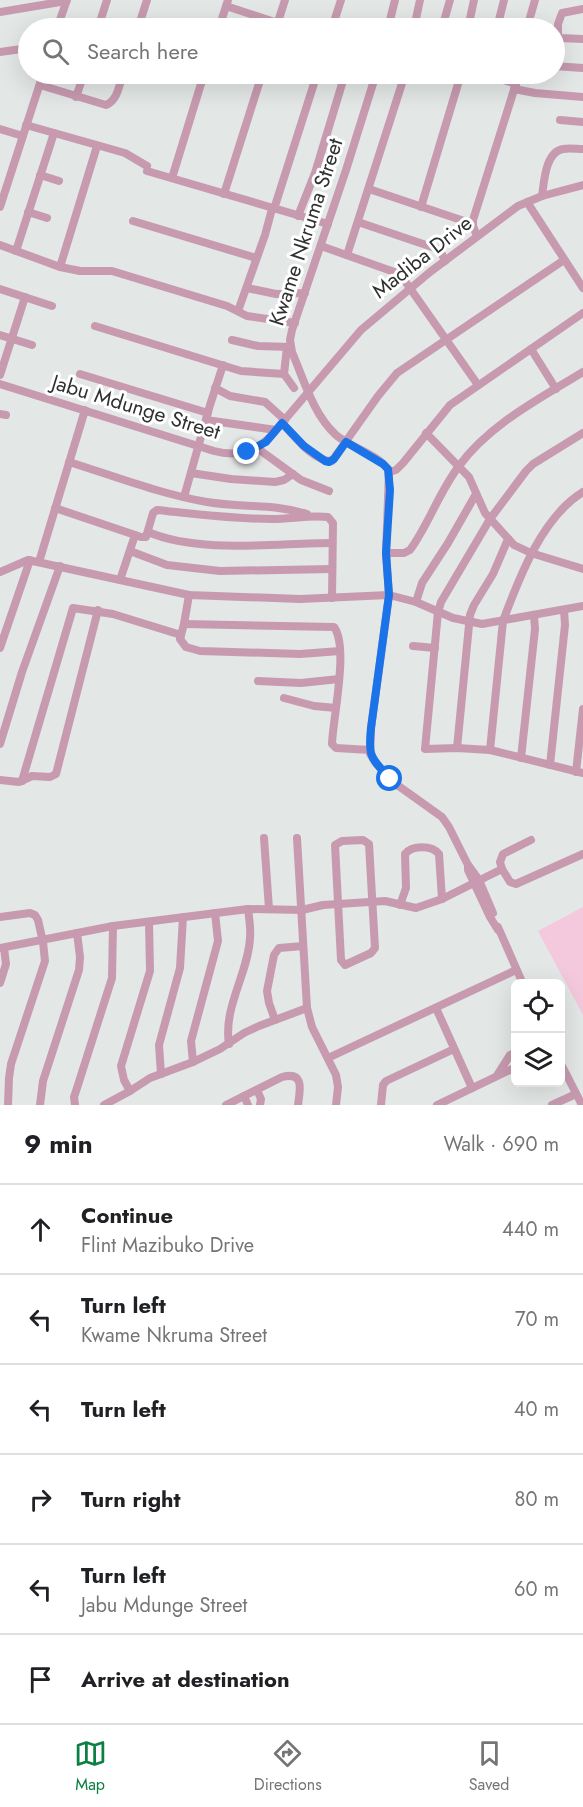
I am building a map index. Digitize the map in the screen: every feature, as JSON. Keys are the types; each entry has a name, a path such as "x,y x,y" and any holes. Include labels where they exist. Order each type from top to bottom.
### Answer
{"street":[{"path":"0,12 66,0 60,18"},
{"path":"101,18 107,0"},
{"path":"141,18 147,0"},
{"path":"279,18 285,0"},
{"path":"335,18 341,0"},
{"path":"390,18 395,0"},
{"path":"416,18 420,0"},
{"path":"445,18 450,0"},
{"path":"470,18 474,0"},
{"path":"500,18 504,0"},
{"path":"530,18 535,0"},
{"path":"222,18 227,3 260,18"},
{"path":"561,18 562,13 583,9"},
{"path":"565,39 583,39"},
{"path":"0,52 18,49"},
{"path":"565,67 583,68"},
{"path":"76,97 81,84"},
{"path":"0,207 4,182 23,136 40,85 108,105 115,98 120,84"},
{"path":"172,178 201,84"},
{"path":"224,194 259,84"},
{"path":"238,311 314,84"},
{"path":"298,216 315,173 342,84"},
{"name":"Kwame Nkruma Street","path":"373,84 288,347 316,407 327,424 346,442 383,464 389,472"},
{"path":"347,255 402,84"},
{"path":"421,207 458,84"},
{"path":"510,84 535,93 583,97"},
{"path":"477,236 473,224 515,86"},
{"path":"560,120 583,122"},
{"path":"26,125 125,153 147,168 172,178 328,224"},
{"path":"0,129 23,136"},
{"path":"16,251 54,133"},
{"path":"60,267 97,146"},
{"path":"542,196 545,173 555,153 563,149 583,149"},
{"path":"40,175 60,181"},
{"name":"Madiba Drive","path":"309,392 361,330 510,211 542,196 583,185"},
{"path":"369,189 473,224"},
{"path":"527,202 583,288"},
{"path":"28,212 47,218"},
{"path":"133,221 256,258"},
{"path":"358,222 435,248 441,252 445,261"},
{"path":"0,245 60,267 89,272 112,271 215,302 247,316 295,323"},
{"path":"321,246 395,271 401,276 478,385"},
{"path":"215,388 230,396 268,404 304,446 329,462 334,459 382,391 397,374 564,260"},
{"path":"247,288 276,294 305,293"},
{"path":"0,289 51,306"},
{"path":"0,375 25,297"},
{"path":"520,979 446,821 390,779 373,760 370,750 389,595 386,553 389,472 399,467 450,405 583,314"},
{"path":"95,326 248,372 284,374"},
{"path":"0,335 32,345"},
{"path":"232,340 258,346 288,347 284,374 294,388"},
{"path":"531,349 556,389"},
{"path":"184,497 215,388 224,365"},
{"path":"386,553 404,553 410,550 458,467 489,434 583,372"},
{"path":"80,374 207,416 276,430"},
{"name":"Jabu Mdunge Street","path":"0,384 199,447 230,454 257,448"},
{"path":"309,392 284,422 257,448 308,484 329,491"},
{"path":"39,562 85,410"},
{"path":"426,433 469,477 485,513 508,539 521,549 583,569"},
{"path":"583,433 533,464 490,519 441,602 438,612 425,750 457,748 490,750 579,772 583,709"},
{"path":"69,462 184,497 221,504 278,507 312,516"},
{"path":"191,473 275,482 284,480 292,474"},
{"path":"490,750 503,621 531,553 567,504 583,492"},
{"path":"416,602 422,583 476,494"},
{"path":"55,508 144,537 148,532 153,513 157,510 234,518 328,517 332,520 332,598"},
{"path":"148,532 168,540 230,545 332,543"},
{"path":"120,580 135,535"},
{"path":"457,748 469,622 474,604 494,574 508,539"},
{"path":"130,552 160,563 220,571 332,569"},
{"path":"0,648 30,560"},
{"path":"0,572 30,560 189,595 248,598 389,595 416,602 469,622 489,624 583,606"},
{"path":"0,744 22,672 60,566"},
{"path":"189,595 180,641 183,645 200,651 300,654 340,651"},
{"path":"22,781 72,609 98,610 181,635"},
{"path":"0,780 19,782 32,776 56,774 98,610"},
{"path":"550,765 565,625 564,610"},
{"path":"522,758 535,629 534,616"},
{"path":"184,624 332,626 337,630 340,651 333,747 370,750"},
{"path":"413,646 435,648"},
{"path":"258,681 301,683 339,679"},
{"path":"284,698 314,706 336,708"},
{"path":"264,838 268,909"},
{"path":"297,838 307,1008 312,1027 338,1080 336,1105"},
{"path":"348,840 363,840 369,844 374,951 354,963 345,965 341,960 338,904 335,845 337,842 348,840"},
{"path":"531,840 502,854 500,862 510,882 516,884 583,854"},
{"path":"400,905 406,888 405,854 414,849 432,848 439,854 442,899"},
{"path":"0,982 6,964 2,948 43,942 113,926 248,909 302,910 372,901 390,901 416,908 442,899 502,869"},
{"path":"229,1044 228,1017 250,939 248,909"},
{"path":"0,917 30,913 35,915 43,942 45,961 9,1071 8,1105"},
{"path":"194,1062 191,1041 218,941 215,913"},
{"path":"161,1074 159,1045 180,968 183,917"},
{"path":"130,1091 123,1080 121,1066 150,971 149,922"},
{"path":"75,1105 74,1097 112,978 113,926"},
{"path":"40,1105 43,1081 79,970 77,933"},
{"path":"275,1020 267,997 274,955 279,948 303,946"},
{"path":"328,1058 516,970"},
{"path":"104,1105 146,1080 194,1062 229,1044 244,1033 307,1008"},
{"path":"436,1008 472,1088"},
{"path":"381,1105 383,1085 386,1081 454,1049"},
{"path":"497,1076 511,1054"},
{"path":"436,1105 511,1069"},
{"path":"565,1071 582,1105"},
{"path":"226,1105 282,1077 294,1076 299,1082 298,1105"},
{"path":"257,1090 261,1099 260,1105"},
{"path":"552,1105 576,1094"},
{"path":"244,1096 248,1105"}],"shaded area":[{"path":"583,907 583,1015 565,979 538,931"}],"route":[{"path":"247,452 266,442 282,423 304,446 325,461 332,461 346,442 388,469 390,490 386,553 389,595 370,750 373,760 390,779"}]}
